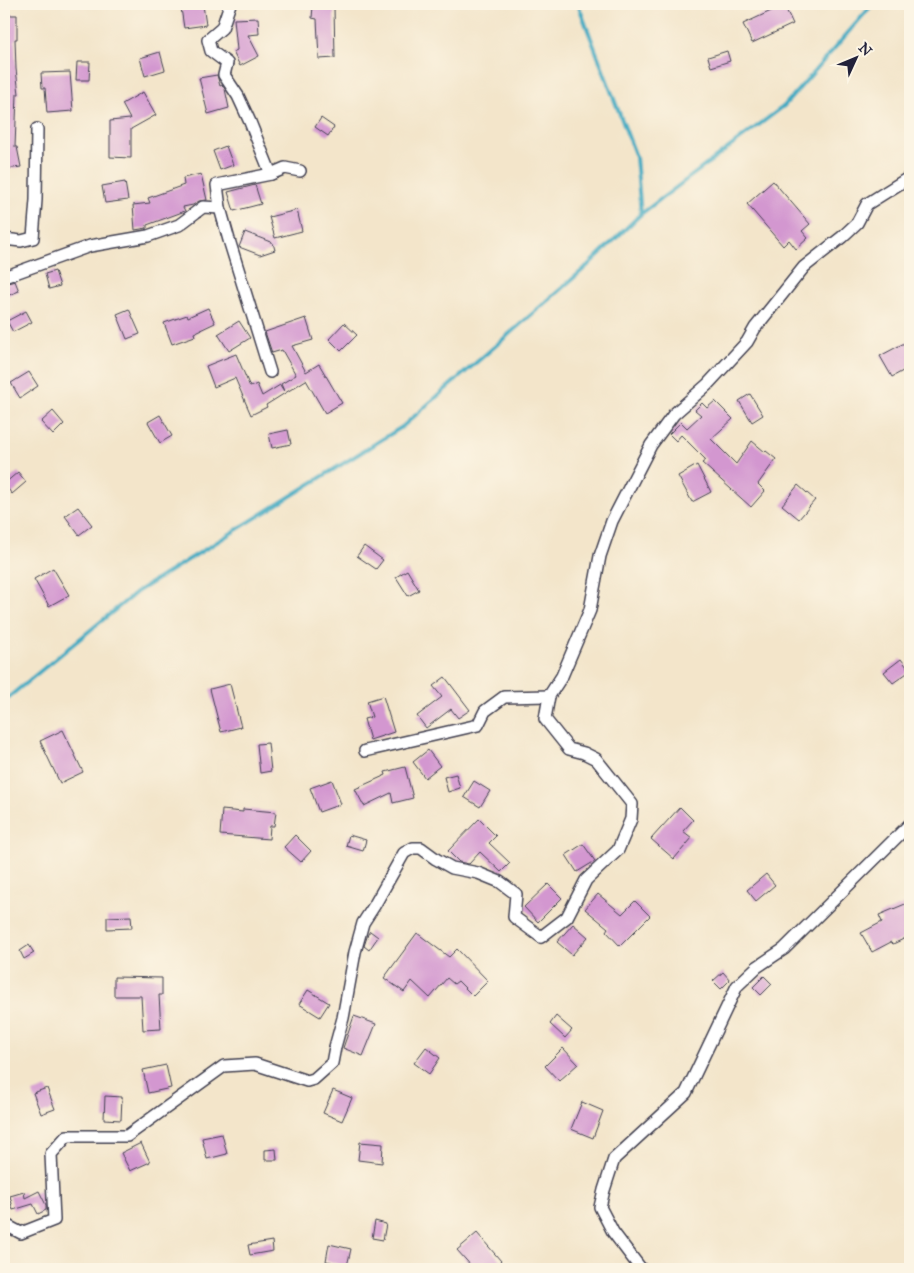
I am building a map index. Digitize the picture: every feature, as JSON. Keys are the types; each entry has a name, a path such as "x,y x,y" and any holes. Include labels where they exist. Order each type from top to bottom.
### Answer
{"street":[{"path":"230,4 222,28 208,40 211,51 227,63 224,76 238,96 270,174"},
{"path":"4,239 21,241 33,238 36,200 37,129"},
{"path":"270,372 229,240 220,208 217,185 270,174 285,168 300,171"},
{"path":"4,1224 21,1233 54,1220 52,1154 67,1136 126,1136 224,1066 255,1064 307,1081 314,1079 332,1063 343,1018 355,952 363,923 404,854 413,848 421,848 452,868 478,873 500,882 516,894 514,917 541,937 567,917 586,880 618,850 631,819 632,804 596,759 570,749 545,719 549,696 562,676 590,610 600,556 612,521 651,446 674,414 707,385 747,342 755,328 804,267 857,223 867,204 910,177"},
{"path":"4,277 90,246 148,236 179,225 203,207 220,208"},
{"path":"365,751 478,725 485,711 504,697 549,696"},
{"path":"641,1269 613,1232 600,1207 614,1159 686,1093 737,986 757,967 784,949 910,824"}],"building":[{"path":"203,5 206,25 184,28 181,8"},
{"path":"784,5 793,24 752,43 743,24"},
{"path":"313,6 334,7 335,58 319,59 317,19 312,18"},
{"path":"4,15 17,15 17,39 15,39 19,94 17,94 15,147 17,147 21,167 6,169 4,158"},
{"path":"258,18 259,34 248,35 259,56 240,66 233,52 237,50 234,19"},
{"path":"727,51 730,61 711,67 708,57"},
{"path":"160,52 165,70 145,76 140,58"},
{"path":"77,62 90,62 89,80 76,80"},
{"path":"70,72 73,111 47,113 45,88 42,88 41,73"},
{"path":"217,75 220,86 222,85 225,89 229,108 208,114 199,78"},
{"path":"143,92 156,115 131,129 131,158 110,157 110,121 130,119 122,104"},
{"path":"321,118 334,127 328,136 315,127"},
{"path":"226,146 233,165 220,170 213,151"},
{"path":"201,174 207,200 183,207 185,211 147,225 147,228 135,230 133,205 150,203 148,198 184,185 183,178"},
{"path":"773,181 810,224 802,231 808,238 796,249 789,240 783,246 747,204"},
{"path":"125,182 128,200 105,203 102,186"},
{"path":"255,185 261,204 234,211 228,192"},
{"path":"297,210 302,231 275,238 269,217"},
{"path":"245,232 273,243 275,250 260,255 239,247"},
{"path":"55,271 60,286 49,289 45,274"},
{"path":"15,281 19,291 4,297 4,284"},
{"path":"208,308 215,323 194,333 195,336 172,344 164,323 187,315 188,317"},
{"path":"129,309 140,334 127,339 117,314"},
{"path":"26,311 32,322 13,332 7,321"},
{"path":"306,318 313,340 292,346 306,372 319,364 342,403 325,413 306,380 266,405 267,407 251,415 235,378 214,387 206,366 236,354 250,387 257,384 262,396 280,385 284,391 281,384 296,375 282,350 272,353 265,332"},
{"path":"239,321 250,338 229,351 218,334"},
{"path":"344,323 357,335 341,351 329,339"},
{"path":"910,340 910,367 892,377 880,356"},
{"path":"29,372 38,386 20,398 11,383"},
{"path":"750,394 763,415 752,422 739,401"},
{"path":"715,401 733,419 711,439 736,464 752,441 776,459 758,484 765,491 751,507 702,463 706,460 681,435 676,441 669,434 681,422 687,428 701,415 695,410 702,403 707,408"},
{"path":"53,411 64,424 53,435 41,422"},
{"path":"160,415 172,436 160,443 148,422"},
{"path":"288,430 291,444 272,448 269,434"},
{"path":"697,465 711,492 692,502 678,476"},
{"path":"18,472 26,482 12,494 4,484"},
{"path":"798,485 815,500 799,519 782,505"},
{"path":"78,507 92,525 79,535 65,516"},
{"path":"364,546 383,560 376,569 357,556"},
{"path":"53,568 69,595 49,606 34,579"},
{"path":"407,570 419,590 408,596 396,577"},
{"path":"901,659 910,671 893,683 884,672"},
{"path":"445,677 470,710 458,718 451,709 426,728 417,716 442,697 433,686"},
{"path":"230,684 241,727 221,732 210,689"},
{"path":"383,696 394,732 370,740 364,719 372,717 367,701"},
{"path":"63,730 83,772 60,783 40,741"},
{"path":"268,743 271,771 260,773 257,744"},
{"path":"428,750 440,766 425,778 413,762"},
{"path":"405,767 413,798 393,803 391,793 364,806 355,789 386,775 385,772"},
{"path":"456,774 460,788 448,792 444,777"},
{"path":"332,780 341,804 319,812 310,788"},
{"path":"474,781 490,791 480,807 464,797"},
{"path":"680,807 693,820 683,831 692,838 674,859 651,839"},
{"path":"243,809 276,812 274,826 270,826 269,839 220,835 222,810 243,812"},
{"path":"479,819 496,836 489,843 510,863 501,872 480,852 469,864 459,862 448,851"},
{"path":"295,835 311,851 301,862 284,847"},
{"path":"349,835 366,840 363,851 346,846"},
{"path":"583,844 595,861 577,872 566,855"},
{"path":"766,874 775,885 756,901 747,890"},
{"path":"548,884 562,898 538,922 524,907"},
{"path":"598,894 622,914 635,901 650,916 620,946 606,931 608,928 585,909"},
{"path":"910,902 910,936 893,944 891,942 872,952 861,933 882,922 879,915"},
{"path":"131,916 132,928 107,929 107,917"},
{"path":"573,924 588,937 572,955 557,942"},
{"path":"370,931 378,937 369,950 364,946"},
{"path":"417,933 449,957 457,949 488,981 473,996 458,981 454,984 447,978 430,998 412,981 404,992 384,978"},
{"path":"29,945 34,953 24,959 20,951"},
{"path":"723,972 730,980 721,989 713,981"},
{"path":"764,976 772,984 761,995 753,987"},
{"path":"114,977 162,978 162,995 159,995 161,1029 143,1030 141,996 114,996"},
{"path":"308,990 329,1003 320,1017 299,1004"},
{"path":"354,1016 376,1024 363,1056 343,1048"},
{"path":"556,1016 572,1030 565,1038 550,1024"},
{"path":"426,1047 440,1058 429,1074 414,1063"},
{"path":"563,1048 578,1064 559,1081 545,1066"},
{"path":"166,1065 171,1088 148,1093 143,1070"},
{"path":"47,1088 55,1109 41,1114 33,1093"},
{"path":"333,1090 352,1098 342,1121 323,1113"},
{"path":"105,1096 122,1097 121,1120 104,1119"},
{"path":"582,1102 603,1111 593,1138 571,1129"},
{"path":"222,1134 227,1154 207,1159 202,1138"},
{"path":"360,1142 383,1144 382,1163 358,1160"},
{"path":"141,1143 150,1162 130,1171 121,1153"},
{"path":"276,1149 277,1160 265,1160 265,1150"},
{"path":"39,1191 46,1205 46,1210 38,1214 33,1204 13,1210 10,1196 24,1192 25,1198"},
{"path":"375,1221 386,1224 383,1240 372,1238"},
{"path":"477,1233 501,1261 492,1269 474,1269 457,1250"},
{"path":"272,1241 273,1251 250,1255 248,1245"},
{"path":"329,1244 351,1249 347,1266 326,1261"}],"waterway":[{"path":"578,4 636,157 641,214"},
{"path":"4,701 138,591 402,427 585,268 641,214 784,106 873,4"}]}
